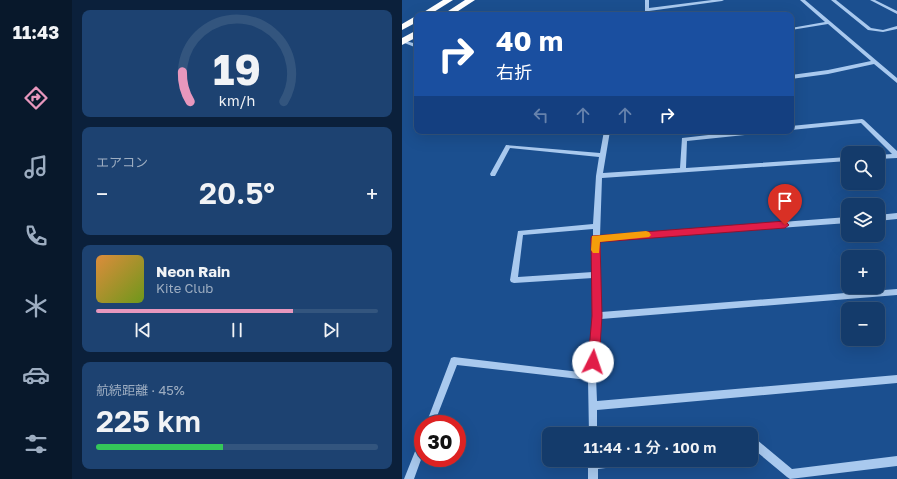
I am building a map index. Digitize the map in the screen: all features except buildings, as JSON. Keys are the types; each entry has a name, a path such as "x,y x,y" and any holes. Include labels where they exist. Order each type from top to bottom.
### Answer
{"highway":[{"path":"428,12 448,0"},
{"path":"451,12 471,0"},
{"path":"402,28 414,21"},
{"path":"403,42 414,35"}],"street":[{"path":"647,0 647,12 722,0"},
{"path":"802,0 897,81"},
{"path":"833,0 870,29 883,31 897,26"},
{"path":"872,0 890,8 897,13"},
{"path":"794,29 828,23"},
{"path":"403,42 414,45"},
{"path":"794,77 828,72 874,62"},
{"path":"794,128 862,121 897,156"},
{"path":"593,427 592,377 597,316 596,226 599,176 606,134"},
{"path":"683,171 684,140 737,134"},
{"path":"493,174 508,146 603,155"},
{"path":"885,157 897,156"},
{"path":"599,176 841,160"},
{"path":"885,217 897,216"},
{"path":"596,238 841,220"},
{"path":"596,226 520,233 514,280 596,275"},
{"path":"597,316 897,292"},
{"path":"433,415 454,361 592,377"},
{"path":"593,406 897,379"},
{"path":"758,446 790,474 897,461"},
{"path":"408,479 414,464"},
{"path":"593,467 593,479"}],"slow traffic":[{"path":"596,250 596,238 646,235"}],"route":[{"path":"593,362 597,316 596,238 785,225"}]}
